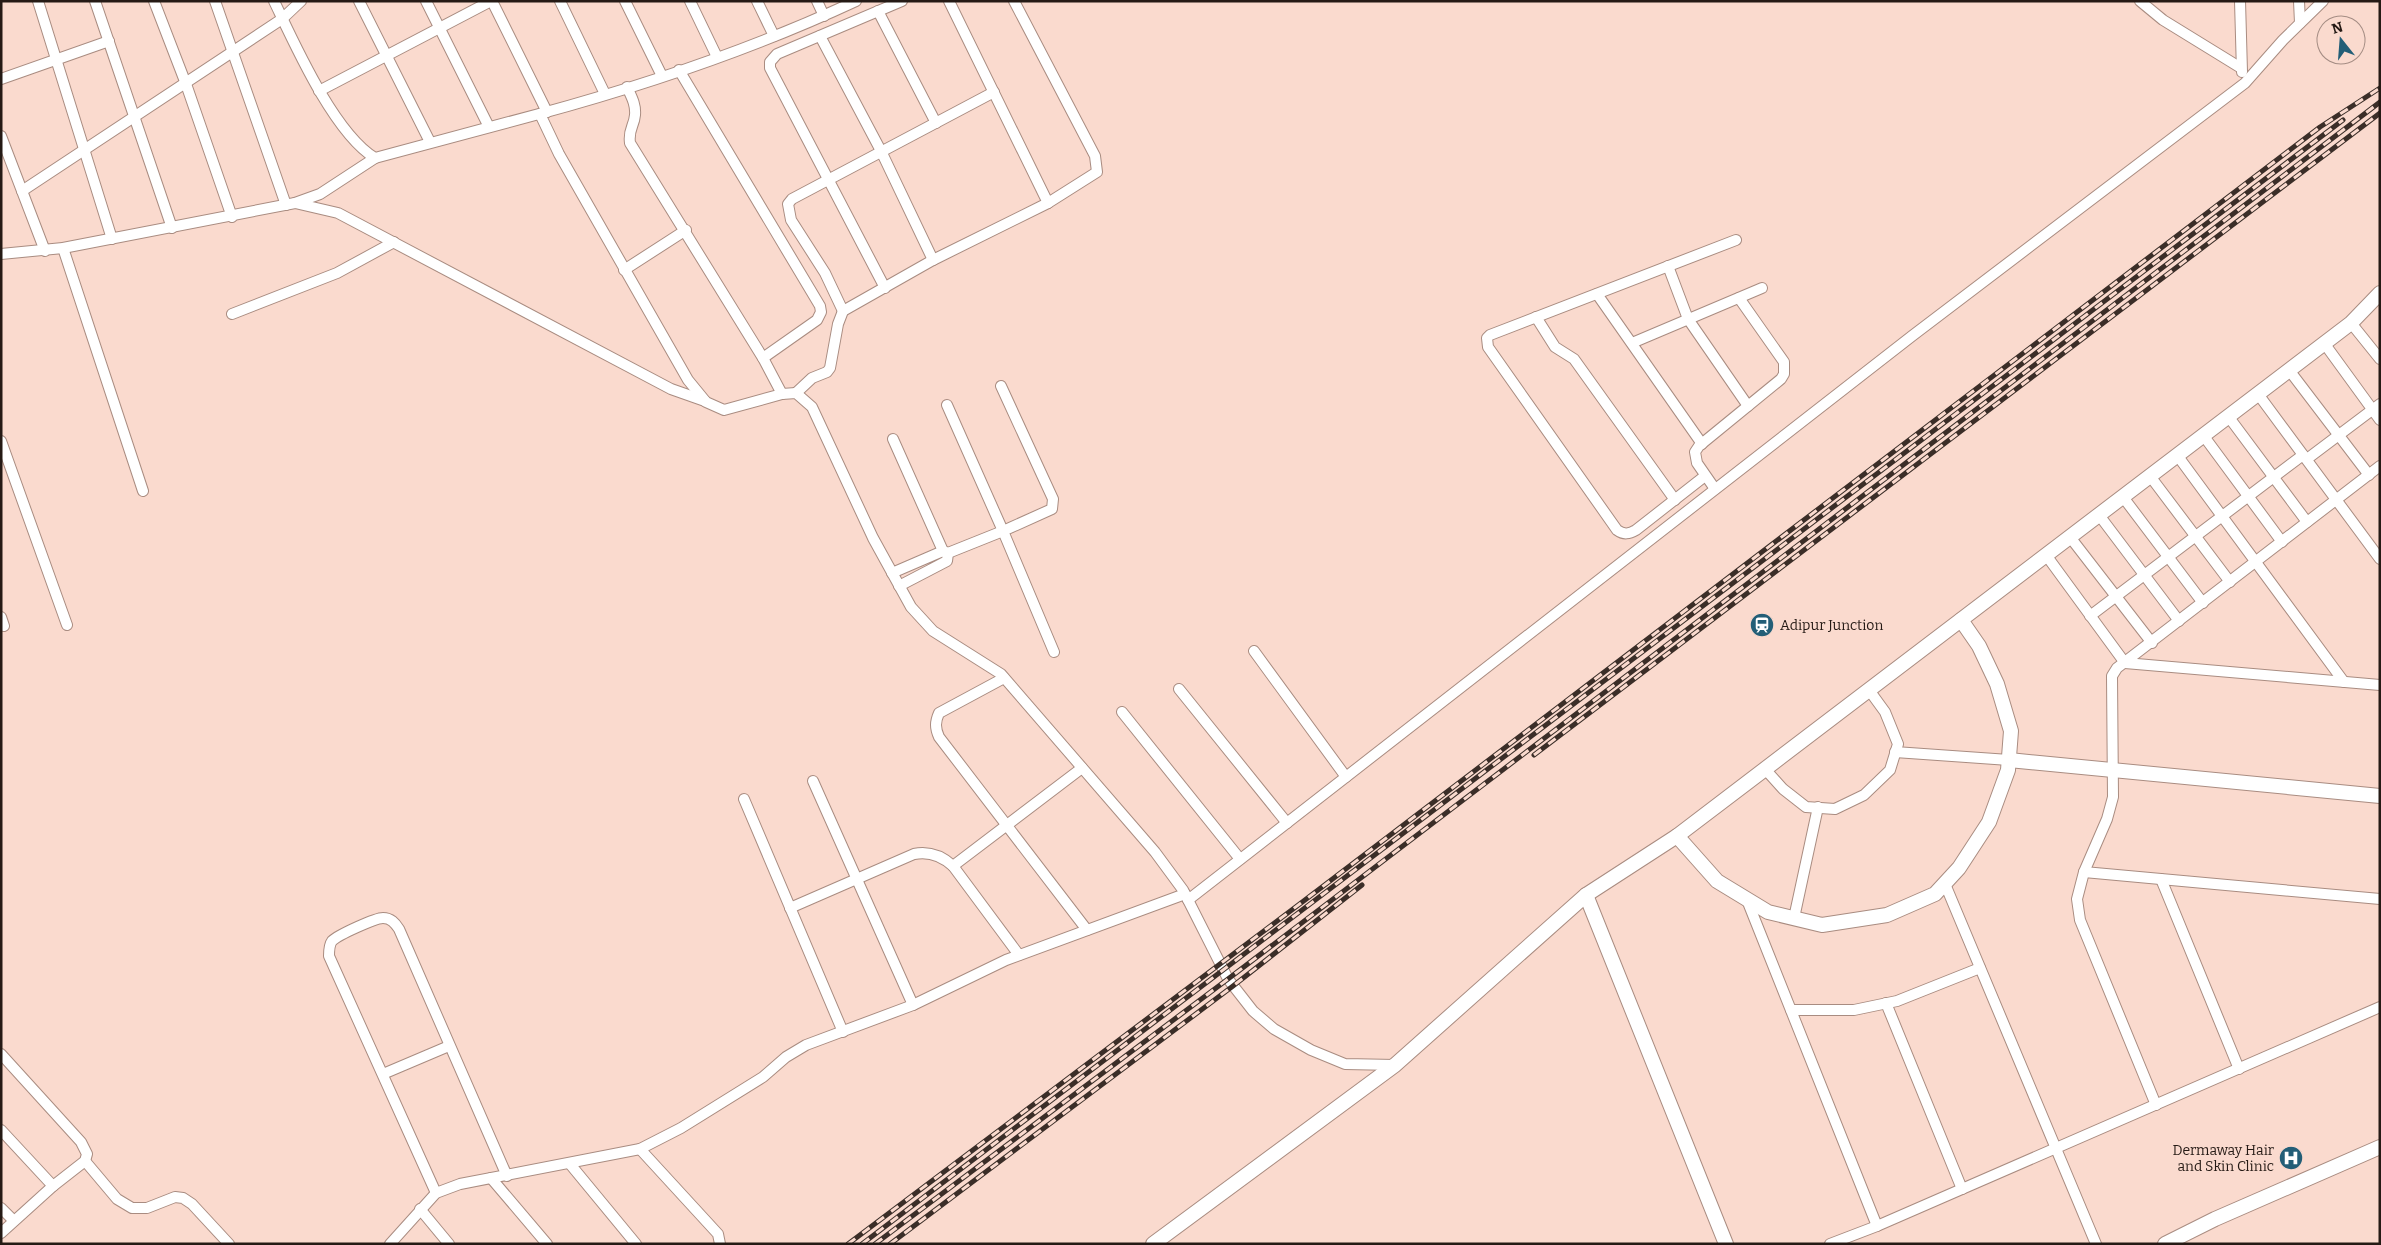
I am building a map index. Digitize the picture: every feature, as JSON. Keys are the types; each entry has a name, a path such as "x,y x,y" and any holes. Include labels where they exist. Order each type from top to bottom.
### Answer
{"main road":[{"path":"1155,1243 1395,1065 1586,896 1677,836 2046,556 2351,323 2380,293"},
{"path":"1677,836 1717,881 1768,912 1794,918 1822,924 1888,915 1935,894 1959,868 1989,822 2008,770 2009,760 2011,731 1996,684 1979,646 1961,620"},
{"path":"2009,760 2380,796"},
{"path":"1586,896 1726,1244"},
{"path":"2165,1244 2215,1219 2380,1147"},
{"path":"2183,1244 2380,1156"}],"street":[{"path":"38,1 112,239"},
{"path":"95,1 172,228"},
{"path":"154,1 186,84 232,217"},
{"path":"216,1 290,204"},
{"path":"274,1 319,91 360,149 374,158"},
{"path":"22,191 186,84 282,18 301,1"},
{"path":"359,1 430,142"},
{"path":"426,1 489,127"},
{"path":"319,91 491,1 544,113 559,154 688,380 706,402"},
{"path":"560,1 605,94"},
{"path":"625,1 662,76"},
{"path":"690,1 717,56"},
{"path":"757,1 774,36"},
{"path":"817,1 824,16"},
{"path":"1,254 45,251 232,217 290,204 320,194 374,158 544,113 662,76 774,36 856,1"},
{"path":"886,288 770,68 770,62 776,54 902,1"},
{"path":"949,1 1048,203"},
{"path":"796,394 812,378 827,372 830,368 838,324 843,311 934,260 1048,203 1094,175 1098,167 1094,156 1014,1"},
{"path":"2140,1 2163,20 2241,68"},
{"path":"2240,1 2241,68 2245,83"},
{"path":"2299,1 2300,23"},
{"path":"390,1244 436,1193 460,1184 640,1149 680,1128 755,1082 797,1050 913,1004 1019,955 1186,897 1240,860 1912,336 2245,83 2300,23 2323,1"},
{"path":"878,12 936,122"},
{"path":"820,36 881,151 934,260"},
{"path":"1,79 109,41"},
{"path":"679,70 820,306 821,312 817,320 763,358"},
{"path":"627,87 634,103 635,116 628,132 630,143 686,230 763,358 782,394"},
{"path":"843,311 825,274 791,220 788,204 792,199 828,179 994,92"},
{"path":"2,143 45,251"},
{"path":"290,204 338,213 672,389 724,410 782,394 796,394 812,406 873,538 911,607 933,631 1004,678 1155,852 1186,897 1228,979 1253,1011 1274,1029 1311,1050 1345,1064 1395,1065"},
{"path":"624,270 686,230"},
{"path":"1705,476 1636,530 1628,534 1617,530 1488,347 1487,338 1490,335 1736,240"},
{"path":"232,314 337,274 394,242"},
{"path":"62,248 143,491"},
{"path":"1668,266 1688,319 1748,406"},
{"path":"1632,343 1762,288"},
{"path":"1597,294 1702,444"},
{"path":"1715,489 1695,458 1695,452 1702,444 1781,379 1785,368 1784,362 1739,298"},
{"path":"1536,317 1555,347 1574,359 1675,500"},
{"path":"2351,323 2380,358"},
{"path":"2324,343 2376,406 2380,420"},
{"path":"2289,370 2369,474"},
{"path":"892,573 1003,531 1052,509 1053,500 1001,386"},
{"path":"2258,394 2380,559"},
{"path":"947,405 1054,652"},
{"path":"2090,616 2249,496 2339,435 2376,406"},
{"path":"2228,416 2307,522"},
{"path":"2204,435 2282,542"},
{"path":"893,439 946,552 948,561 899,586"},
{"path":"1,441 67,625"},
{"path":"2177,456 2344,682"},
{"path":"2156,1105 2080,920 2077,899 2084,872 2108,819 2113,797 2115,770 2112,676 2117,668 2380,466"},
{"path":"2150,476 2230,582"},
{"path":"2123,497 2203,603"},
{"path":"2099,515 2179,621"},
{"path":"2070,537 2152,642"},
{"path":"2046,556 2125,663 2380,685"},
{"path":"1254,651 1346,776"},
{"path":"1004,678 939,713 935,720 938,737 1087,930"},
{"path":"1179,689 1287,823"},
{"path":"1765,769 1782,789 1806,806 1835,809 1864,795 1890,770 1898,744 1885,712 1869,690"},
{"path":"1122,712 1240,860"},
{"path":"1895,752 2009,760"},
{"path":"953,866 1082,768"},
{"path":"813,781 913,1004"},
{"path":"744,798 843,1032"},
{"path":"1794,918 1818,808"},
{"path":"790,908 920,853 936,855 946,859 953,866 1019,955"},
{"path":"2084,872 2380,899"},
{"path":"2162,879 2239,1069"},
{"path":"1944,884 2096,1244"},
{"path":"1747,900 1877,1226"},
{"path":"436,1193 329,956 329,948 333,941 376,919 384,918 394,921 399,929 507,1176"},
{"path":"1791,1010 1854,1010 1886,1003 1980,968"},
{"path":"1886,1003 1962,1189"},
{"path":"1830,1244 1877,1226 2380,1007"},
{"path":"383,1074 449,1046"},
{"path":"1,1054 81,1142 87,1154 85,1162 53,1186 13,1220 1,1233"},
{"path":"1,1130 53,1186"},
{"path":"640,1149 718,1234 720,1244"},
{"path":"85,1162 117,1199 132,1208 146,1208 175,1197 183,1198 192,1204 229,1244"},
{"path":"570,1164 636,1244"},
{"path":"492,1178 544,1242"},
{"path":"1,1208 13,1220"},
{"path":"420,1209 449,1244"}],"railway":[{"path":"848,1244 1301,903 2320,127 2380,88"},
{"path":"875,1244 1228,979 2380,102"},
{"path":"1534,755 2380,113"},
{"path":"862,1244 2343,120"},
{"path":"890,1244 1233,986 1362,885"}],"place":[{"name":"Adipur Junction","path":"1762,625"},
{"name":"Dermaway Hair and Skin Clinic","path":"2291,1158"}]}
